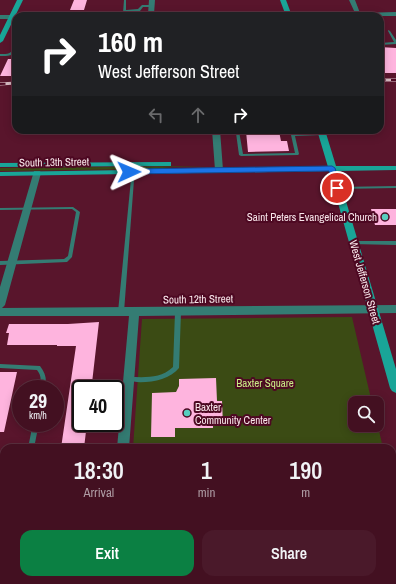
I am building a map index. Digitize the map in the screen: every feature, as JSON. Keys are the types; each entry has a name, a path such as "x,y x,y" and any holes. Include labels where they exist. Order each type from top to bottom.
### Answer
{"street":[{"path":"16,12 20,0"},
{"path":"283,0 288,12"},
{"path":"352,0 359,12"},
{"path":"384,14 396,14"},
{"path":"0,17 12,17"},
{"path":"0,41 12,20"},
{"path":"216,134 219,167"},
{"name":"West Jefferson Street","path":"322,134 396,388"},
{"name":"South 13th Street","path":"0,174 396,162"},
{"name":"South 13th Street","path":"0,165 219,167"},
{"name":"South 13th Street","path":"331,165 396,168"},
{"path":"0,305 37,173"},
{"name":"South 12th Street","path":"0,312 178,312 396,308"},
{"path":"123,444 134,312"}],"lane":[{"path":"124,12 125,0"},
{"path":"129,12 139,10 142,6 152,3"},
{"path":"384,44 396,44 388,31"},
{"path":"0,55 8,55 12,53"},
{"path":"238,134 241,155 296,154 293,135 302,134"},
{"path":"121,312 132,180"},
{"path":"337,188 396,188"},
{"path":"0,209 73,208 78,212 70,257 65,261 0,263"},
{"path":"354,243 396,243"},
{"path":"128,379 160,378 170,374 176,368 178,312"},
{"path":"0,366 38,368 43,372 44,380"},
{"path":"32,444 34,432"}],"green space":[{"path":"207,166 152,169 0,171 0,168"},
{"name":"Baxter Square","path":"352,317 370,396 348,396 348,432 379,432 382,444 133,444 142,319"}],"building":[{"path":"74,0 87,0 84,10 70,10"},
{"path":"384,47 396,48 396,73 384,73"},
{"path":"8,59 12,59 12,76 0,76"},
{"path":"246,134 280,134 281,141 287,141 289,151 248,152"},
{"name":"Saint Peters Evangelical Church","path":"371,209 396,209 396,225 375,225"},
{"path":"99,322 92,380 72,380 72,432 86,432 84,444 62,444 76,346 7,345 9,333 6,333 9,324 68,324"},
{"path":"0,372 17,372 15,380 12,380 12,395 4,432 0,432"},
{"name":"Baxter Community Center","path":"216,378 217,401 222,401 223,425 213,426 213,428 175,428 175,437 151,437 152,393 176,392 179,386 179,379"}],"railway":[{"path":"384,80 396,80"},
{"path":"0,84 12,83"}],"place":[{"name":"Saint Peters Evangelical Church","path":"385,217"},
{"name":"Baxter Community Center","path":"187,413"}],"route":[{"path":"129,172 332,168 337,188"}]}
